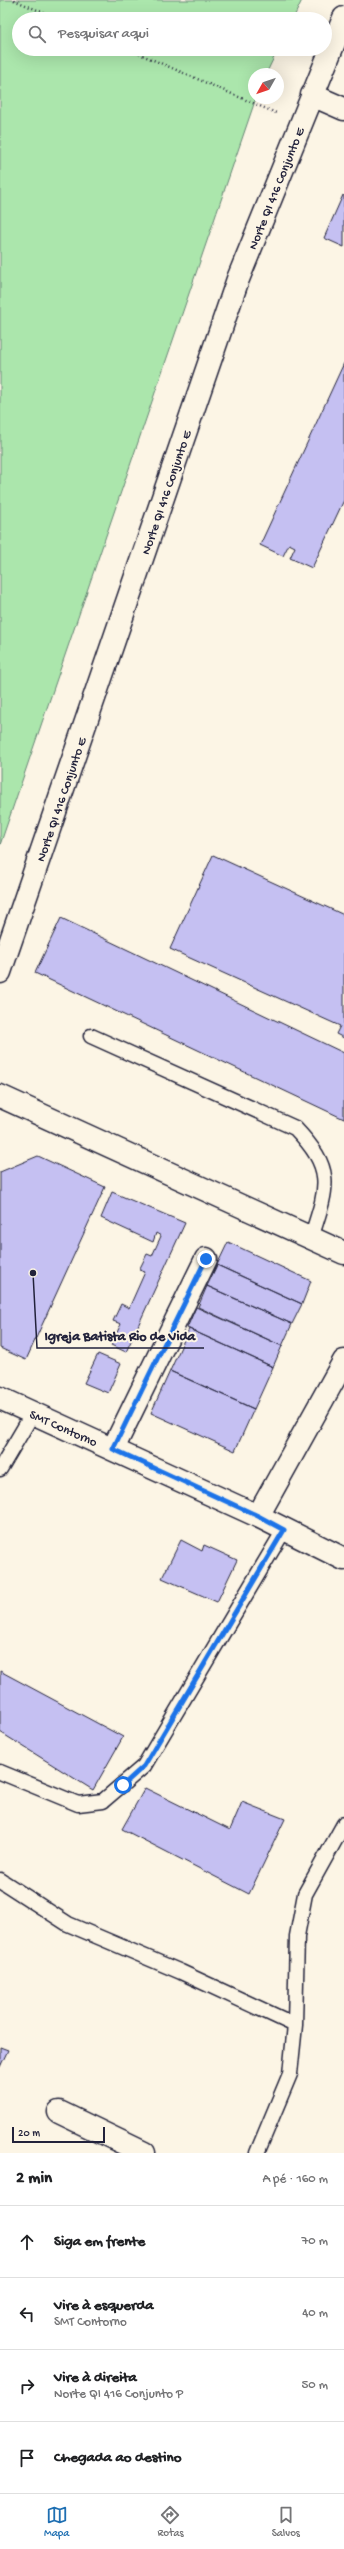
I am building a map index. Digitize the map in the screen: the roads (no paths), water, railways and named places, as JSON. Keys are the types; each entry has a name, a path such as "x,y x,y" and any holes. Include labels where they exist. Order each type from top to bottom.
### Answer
{"street":[{"name":"Norte QI 416 Conjunto E","path":"332,47 343,21"},
{"name":"Norte QI 416 Conjunto E","path":"0,972 238,279 328,56"},
{"path":"312,95 344,109"},
{"path":"0,1096 344,1253"},
{"path":"113,1449 206,1259"},
{"path":"258,1516 344,1360"},
{"name":"SMT Contorno","path":"0,1398 258,1516 344,1558"},
{"path":"59,2112 144,2153"}],"lane":[{"path":"91,1036 295,1128 314,1148 323,1167 325,1178 323,1201 311,1238"},
{"path":"0,1469 33,1413"},
{"path":"0,1772 78,1804 103,1801 123,1785 144,1766 284,1530"},
{"path":"257,2153 290,2074 295,2025 297,1936 305,1894 344,1824"},
{"path":"0,1880 68,1924 182,1972 295,2025"}],"place":[{"name":"Igreja Batista Rio de Vida","path":"33,1273"}]}
